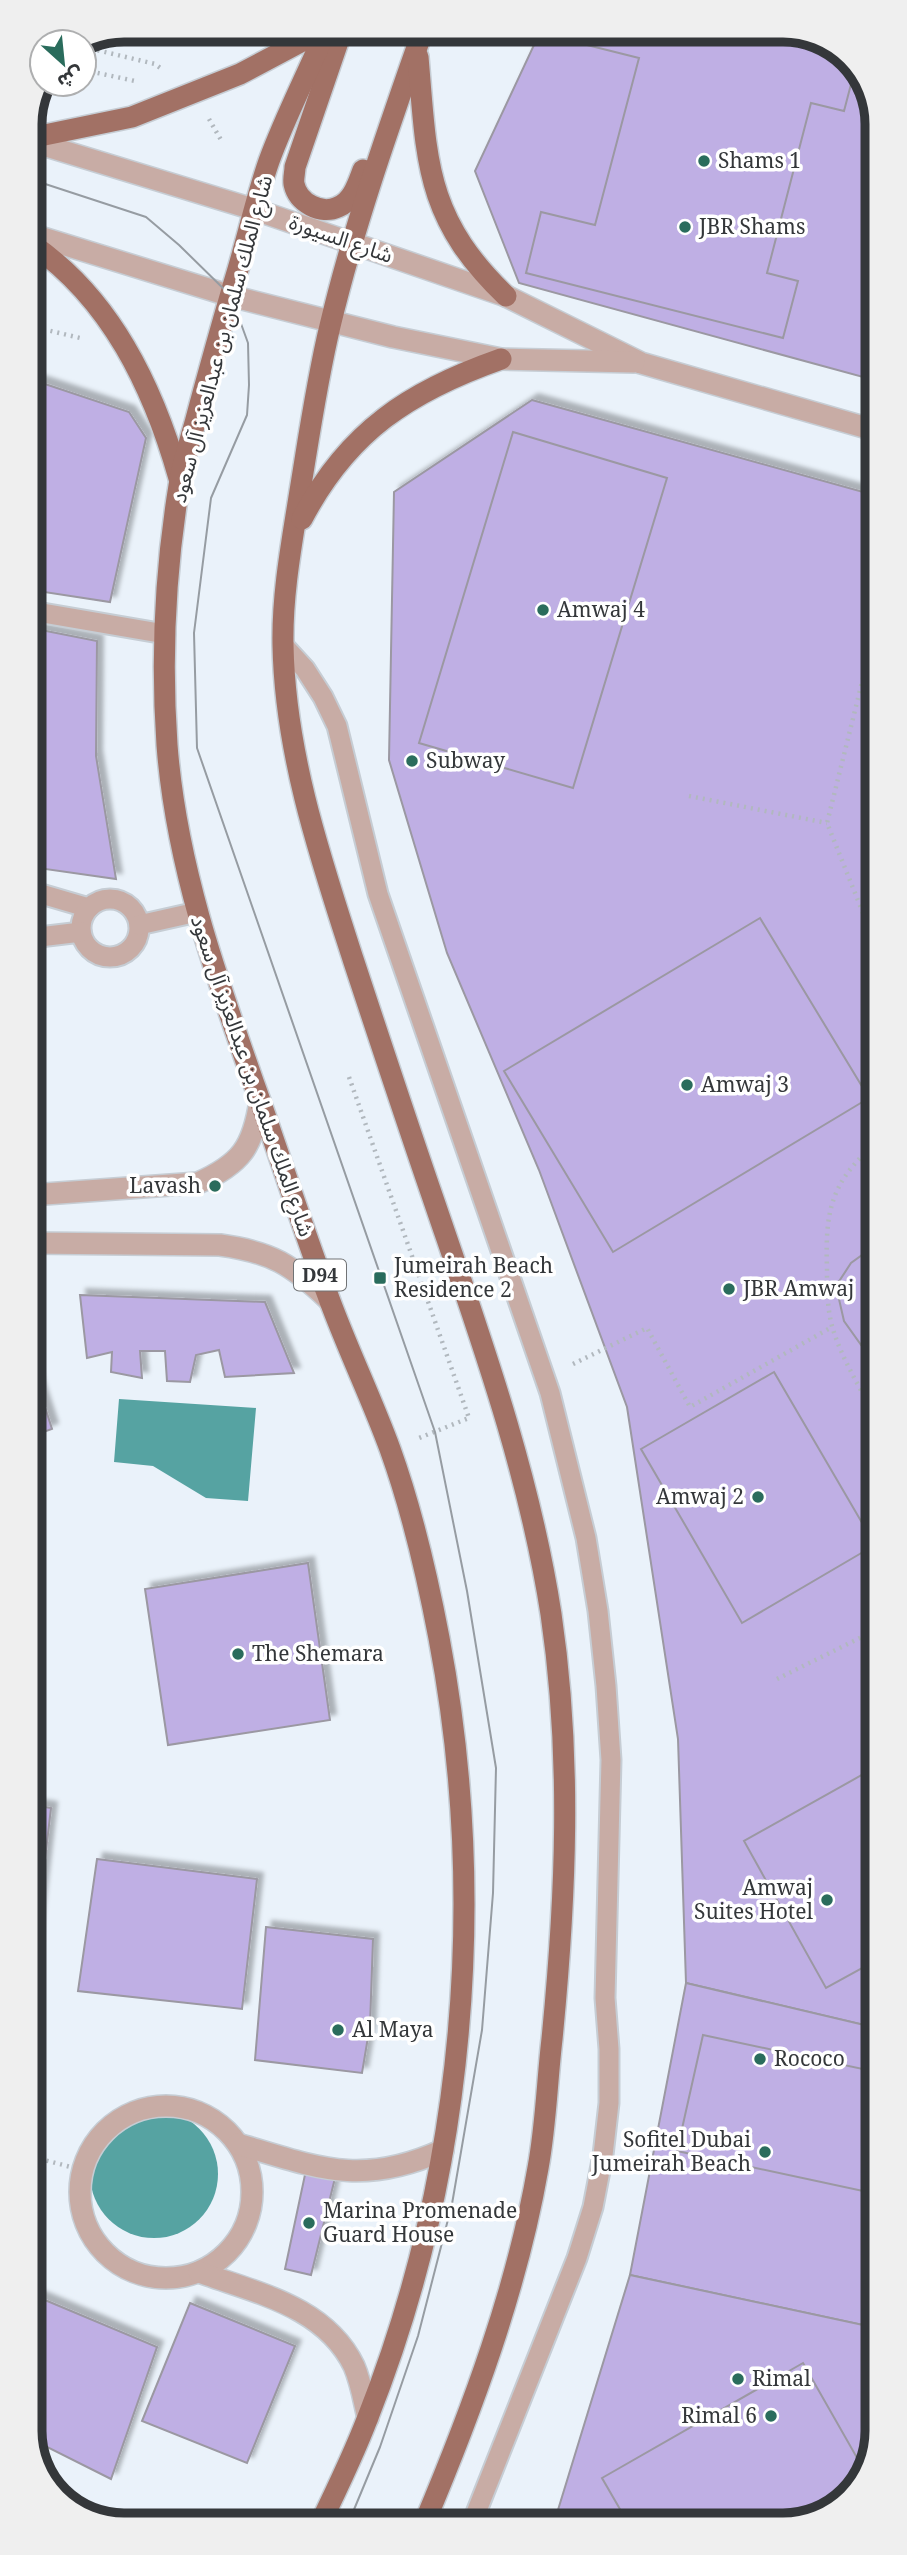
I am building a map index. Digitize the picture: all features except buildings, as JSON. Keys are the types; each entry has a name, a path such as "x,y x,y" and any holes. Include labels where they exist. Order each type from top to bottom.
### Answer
{"main road":[{"path":"42,137 132,117 194,93 302,42"},
{"name":"شارع الملك سلمان بن عبدالعزيز آل سعود","path":"319,42 270,158 230,296 180,480 164,598 167,746 177,819 197,912 211,962 329,1300 390,1450 419,1550 447,1679 457,1757 463,1836 464,1914 454,2072 443,2150 423,2241 399,2330 368,2418 325,2513"},
{"path":"338,42 295,167 293,183 299,197 309,206 323,210 338,208 350,199 418,42"},
{"path":"419,42 352,243 331,323 320,372 293,536 283,645 295,760 328,881 517,1453 551,1614 565,1777 562,1941 539,2165 494,2336 450,2462 429,2513"},
{"path":"420,42 426,149 432,181 459,242 480,271 506,296"},
{"path":"42,253 75,281 104,314 128,350 154,402 180,480"},
{"path":"293,536 315,494 347,450 386,415 422,392 460,373 501,359"}],"street":[{"name":"شارع السيورة","path":"42,144 256,210 506,296 641,363 865,427"},
{"name":"شارع السيورة","path":"42,238 230,296 331,323 501,359 641,363"},
{"path":"42,1194 198,1183 223,1172 243,1153 256,1128 260,1101"},
{"path":"42,1243 220,1245 241,1248 281,1262 299,1272 329,1300"},
{"path":"151,2106 177,2106 201,2112 221,2125 238,2144 251,2172 253,2202 243,2231 225,2255 199,2273 172,2279 145,2277 119,2266 98,2248 84,2224 79,2197 82,2170 91,2147 108,2128 128,2113 151,2106"},
{"path":"238,2144 320,2168 352,2172 384,2170 415,2163 443,2150"},
{"path":"199,2273 280,2301 325,2326 342,2345 354,2367 368,2418"}],"lane":[{"path":"42,613 165,634"},
{"path":"283,645 311,678 337,726 382,905 550,1393 586,1538 598,1611 606,1686 611,1760 605,1974 609,2102 603,2155 593,2207 577,2258 476,2513"},
{"path":"42,894 89,908"},
{"path":"113,899 125,903 135,912 139,925 137,937 130,949 120,956 107,958 94,953 85,944 81,932 82,919 89,908 100,901 113,899"},
{"path":"139,925 197,912"},
{"path":"42,937 81,932"}],"path":[{"path":"98,50 155,64 194,93"},
{"path":"865,670 827,823 865,918"},
{"path":"689,796 827,823"},
{"path":"349,1077 469,1418 390,1450"},
{"path":"865,1153 854,1163 838,1187 828,1215 827,1291 832,1327 865,1395"},
{"path":"595,1354 647,1328 690,1407 832,1327"},
{"path":"777,1679 865,1635"},
{"path":"42,2159 82,2170"}],"water":[{"path":"119,1399 256,1408 248,1501 206,1498 153,1466 114,1462"},
{"path":"154,2110 179,2115 199,2129 213,2149 218,2174 213,2199 199,2219 179,2233 154,2238 129,2233 109,2219 95,2199 90,2174 95,2149 109,2129 129,2115"}],"tram line":[{"path":"42,183 146,217 231,296 248,343 247,415 211,498 194,633 197,748 435,1432 467,1591 496,1768 493,1893 482,2030 452,2204 418,2336 380,2447 353,2513"}],"place":[{"name":"Shams 1","path":"704,161"},
{"name":"JBR Shams","path":"685,227"},
{"name":"Amwaj 4","path":"543,610"},
{"name":"Subway","path":"412,761"},
{"name":"Amwaj 3","path":"687,1085"},
{"name":"Lavash","path":"215,1186"},
{"name":"Jumeirah Beach Residence 2","path":"380,1278"},
{"name":"JBR Amwaj","path":"729,1289"},
{"name":"Amwaj 2","path":"758,1497"},
{"name":"The Shemara","path":"238,1654"},
{"name":"Amwaj Suites Hotel","path":"827,1900"},
{"name":"Al Maya","path":"338,2030"},
{"name":"Rococo","path":"760,2059"},
{"name":"Sofitel Dubai Jumeirah Beach","path":"765,2152"},
{"name":"Marina Promenade Guard House","path":"309,2223"},
{"name":"Rimal","path":"738,2379"},
{"name":"Rimal 6","path":"771,2416"}]}
